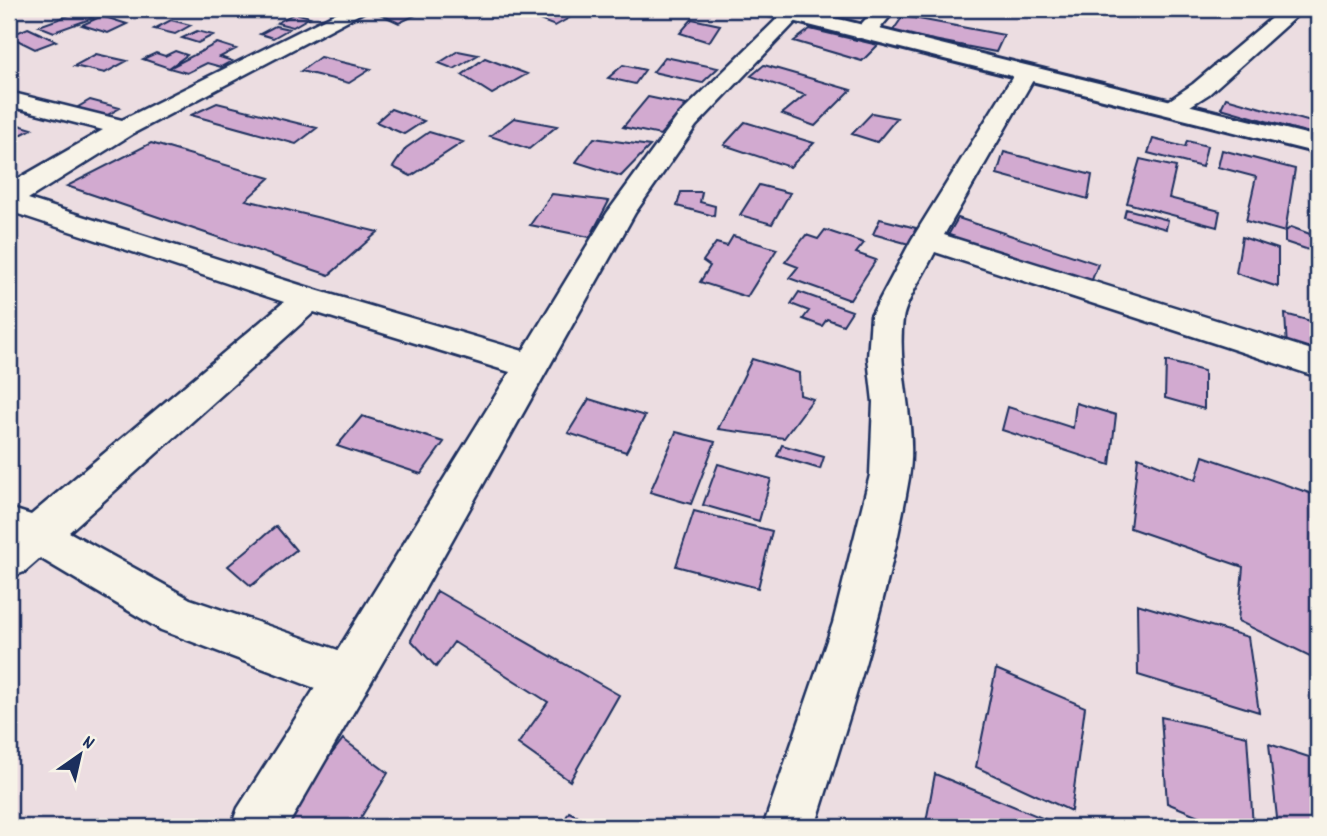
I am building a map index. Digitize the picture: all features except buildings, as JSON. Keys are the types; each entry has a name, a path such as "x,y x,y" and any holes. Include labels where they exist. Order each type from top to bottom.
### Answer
{"street":[{"path":"9,201 26,186 125,128 359,9"},
{"path":"864,33 886,9"},
{"path":"1170,108 1201,89 1294,9"},
{"path":"257,827 621,213 687,121 783,12 1318,145"},
{"path":"789,827 855,623 890,475 891,402 885,358 887,316 927,239 1026,73"},
{"path":"9,99 125,128"},
{"path":"9,201 308,299 531,366"},
{"path":"927,239 1318,365"},
{"path":"308,299 18,540 177,615 348,677"}]}
